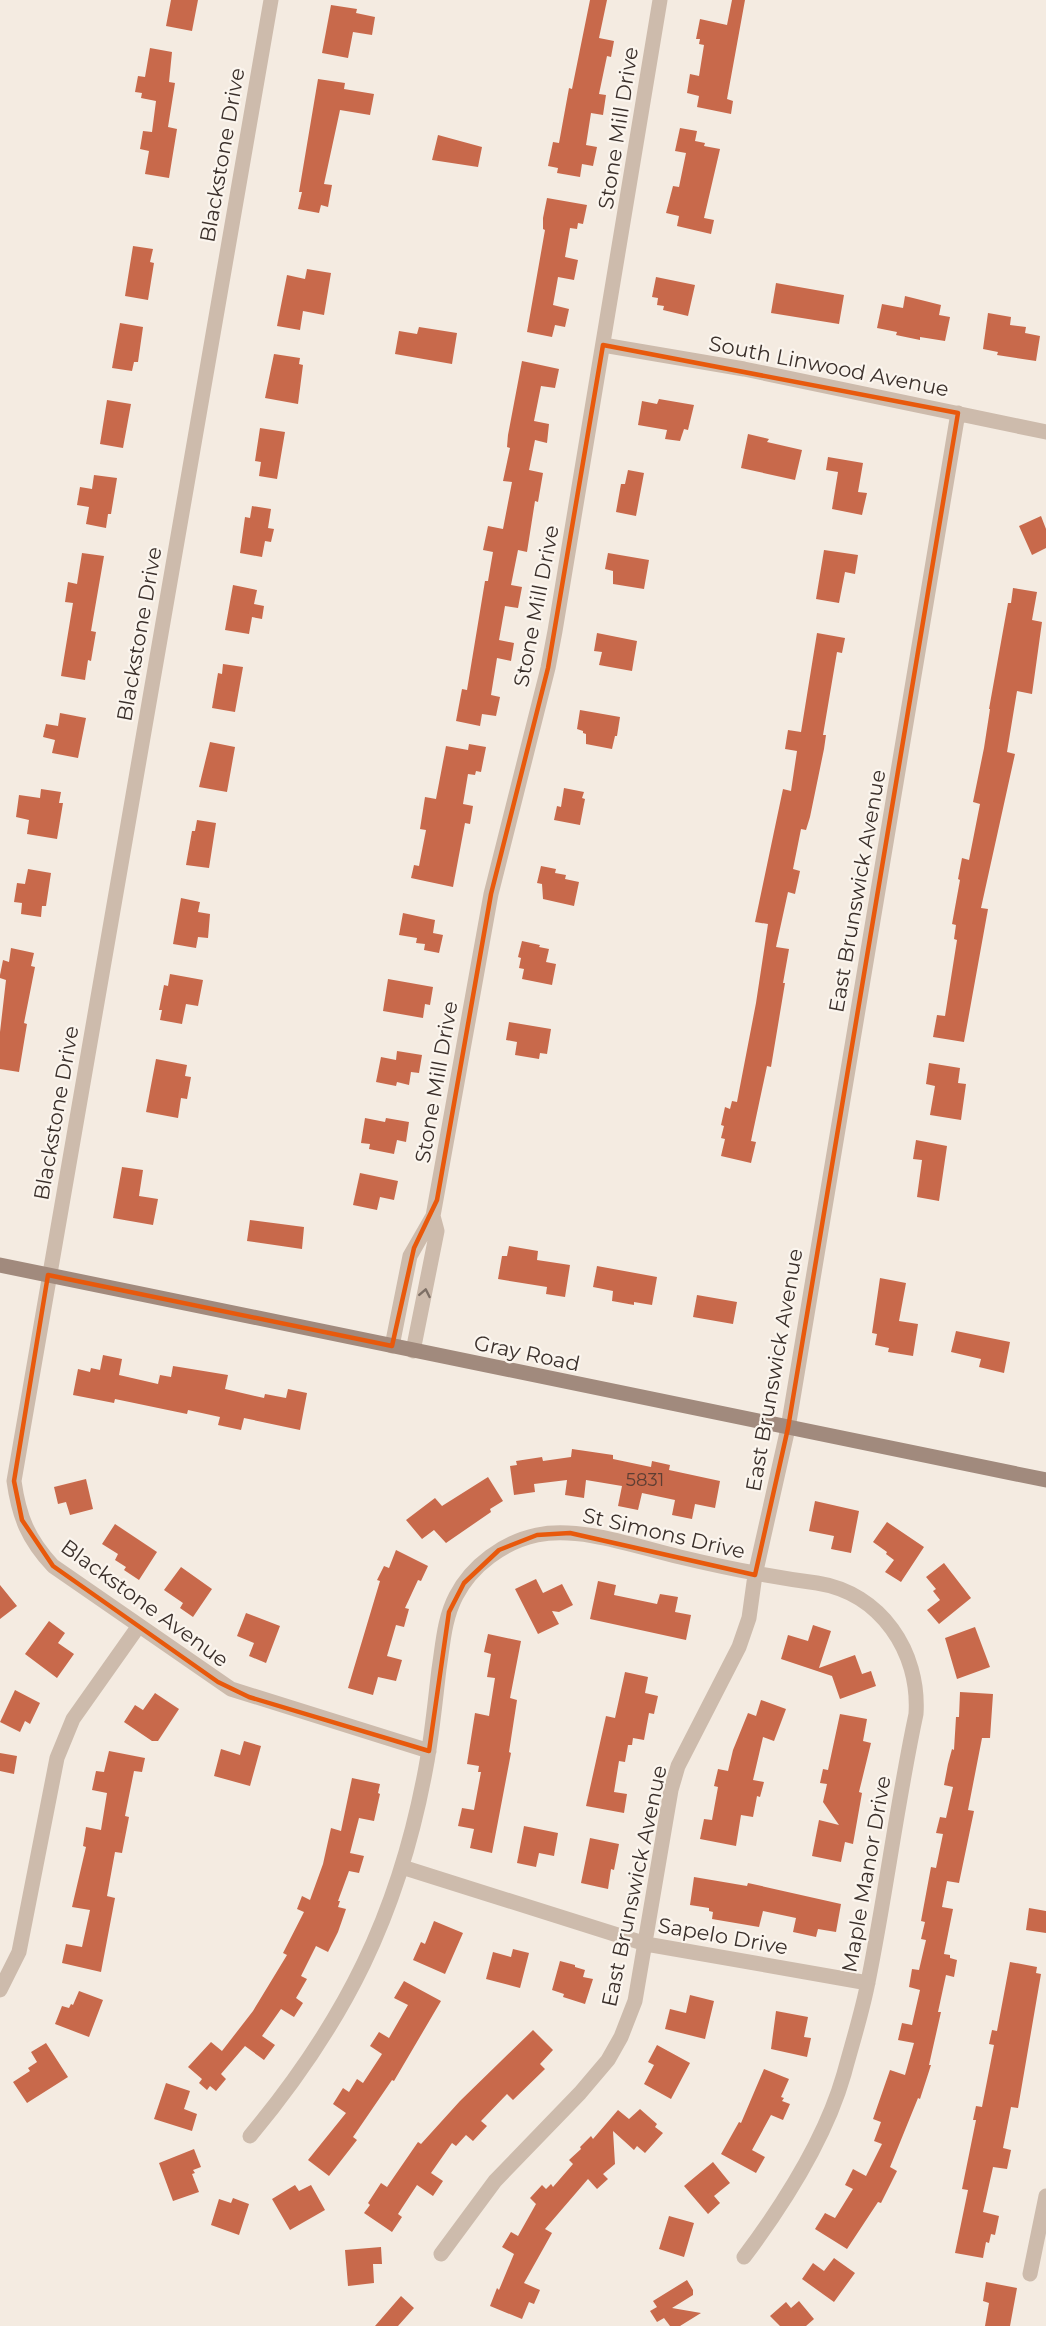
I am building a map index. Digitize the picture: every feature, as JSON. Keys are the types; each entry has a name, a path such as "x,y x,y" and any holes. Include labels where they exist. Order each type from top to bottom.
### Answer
{"street":[{"name":"Blackstone Drive","path":"48,1275 271,0"},
{"name":"Stone Mill Drive","path":"392,1346 410,1256 433,1216 489,906 550,659 660,0"},
{"name":"South Linwood Avenue","path":"603,345 744,369 1046,432"},
{"name":"East Brunswick Avenue","path":"441,2254 495,2181 580,2093 608,2060 621,2037 635,2001 671,1790 678,1767 739,1647 749,1618 755,1575 788,1428 958,413"},
{"name":"Stone Mill Drive","path":"413,1351 437,1231 433,1216"},
{"name":"Gray Road","path":"0,1265 1046,1480"},
{"name":"Blackstone Avenue","path":"48,1275 14,1481 17,1505 22,1520 37,1548 53,1566 138,1627 231,1689 249,1697 429,1750"},
{"name":"St Simons Drive","path":"250,2136 314,2054 347,1999 372,1949 411,1837 429,1750 445,1628 464,1583 480,1564 499,1550 537,1535 570,1533 755,1575"},
{"name":"Maple Manor Drive","path":"744,2257 785,2198 823,2127 843,2075 868,1983 917,1698 912,1666 895,1631 878,1613 859,1599 837,1588 755,1575"},
{"path":"0,1990 19,1952 60,1750 73,1719 138,1627"},
{"name":"Sapelo Drive","path":"402,1867 646,1944 868,1983"},
{"path":"1030,2274 1046,2196"}],"highlighted area":[{"path":"603,345 958,413 788,1428 755,1575 570,1533 537,1535 499,1550 464,1583 449,1612 429,1751 249,1697 218,1682 53,1566 22,1520 14,1481 48,1275 392,1346 414,1248 437,1200 491,894 548,668"}],"building":[{"path":"171,0 198,0 192,31 166,26"},
{"path":"590,0 607,0 599,38 614,41 611,57 607,56 599,94 606,95 603,115 591,113 586,145 597,147 593,166 582,164 580,177 557,173 558,168 548,166 553,142 559,143 569,88 572,89"},
{"path":"732,0 745,0 727,99 733,101 731,114 697,107 699,96 687,93 690,74 699,76 704,45 699,44 700,39 696,39 700,19 727,25"},
{"path":"331,5 357,9 356,13 375,17 372,35 353,32 348,58 322,53"},
{"path":"150,48 172,52 169,82 175,83 168,127 177,129 169,178 145,174 149,151 140,149 143,131 152,132 156,101 141,98 142,93 135,92 138,76 145,77"},
{"path":"318,79 345,83 344,89 374,94 370,115 340,110 324,184 332,185 328,207 321,205 319,213 298,209"},
{"path":"680,128 697,131 695,141 705,143 704,146 720,149 704,218 714,220 711,234 677,226 679,216 666,213 673,186 679,187 686,153 675,151"},
{"path":"438,135 482,147 478,167 432,160"},
{"path":"547,198 587,205 583,224 578,223 577,229 570,228 565,257 578,260 574,280 558,277 553,305 569,309 565,327 555,325 552,337 527,332 545,230 543,229 543,218"},
{"path":"133,246 153,249 150,262 154,263 148,300 125,296"},
{"path":"307,269 331,273 324,315 303,311 300,330 277,326 287,275 305,279"},
{"path":"656,277 695,285 688,316 663,310 664,306 657,305 658,298 652,297"},
{"path":"776,283 844,295 839,324 771,313"},
{"path":"905,296 941,305 939,315 950,317 945,341 920,337 920,340 877,328 882,304 903,308"},
{"path":"988,313 1011,317 1010,325 1026,327 1025,333 1040,336 1036,361 997,355 998,352 983,349"},
{"path":"120,323 143,327 138,362 134,362 132,371 112,368"},
{"path":"419,327 457,333 452,364 395,354 399,331 417,334"},
{"path":"274,354 300,358 299,364 303,365 298,404 265,398"},
{"path":"522,361 559,369 555,388 541,386 534,421 549,424 547,443 535,440 529,470 543,473 538,502 535,501 527,552 518,550 511,585 522,587 518,608 505,606 499,640 514,643 511,661 497,658 491,695 500,697 496,716 482,714 480,726 456,721 462,689 467,690 485,581 488,581 493,552 483,550 488,526 503,529 512,482 503,481 510,448 507,447 508,435"},
{"path":"659,399 694,405 688,430 684,429 680,441 665,439 667,430 638,425 642,401 657,404"},
{"path":"107,400 131,404 123,448 100,444"},
{"path":"260,428 285,432 277,479 259,476 261,462 255,461"},
{"path":"748,434 769,439 767,442 802,450 795,480 741,468"},
{"path":"828,457 863,463 858,492 867,493 862,515 832,509 838,472 826,470"},
{"path":"628,470 644,473 636,516 616,512 621,484 625,484"},
{"path":"94,475 117,478 111,514 108,514 106,528 86,524 89,507 77,505 80,487 92,489"},
{"path":"252,506 271,509 268,528 274,529 271,542 265,541 262,557 240,553 245,517 250,518"},
{"path":"1041,516 1046,529 1046,548 1032,555 1019,526"},
{"path":"824,550 858,555 855,574 845,572 839,603 816,599"},
{"path":"82,553 104,556 91,631 96,632 85,680 61,676 73,603 65,602 68,582 77,584"},
{"path":"608,553 649,560 644,589 613,584 613,571 605,569"},
{"path":"233,585 257,590 254,604 264,606 262,619 252,617 249,634 225,630"},
{"path":"1013,588 1037,592 1032,620 1042,622 1032,694 1017,691 1007,752 1015,754 981,908 988,909 964,1042 933,1037 937,1015 945,1016 957,940 954,939 956,925 952,924 960,880 958,879 962,858 969,860 980,804 973,802 1008,603 1011,603"},
{"path":"597,633 637,641 632,671 599,665 602,652 594,651"},
{"path":"817,633 845,638 842,653 837,652 823,735 826,735 824,749 810,817 806,830 801,829 793,869 800,871 795,894 788,892 776,947 789,949 771,1067 767,1066 751,1141 756,1142 751,1163 721,1156 725,1139 721,1138 724,1126 721,1125 725,1107 730,1109 732,1101 737,1102 768,924 755,922 783,789 791,791 797,751 785,749 788,730 801,732"},
{"path":"223,664 243,667 235,712 212,708 218,673 222,674"},
{"path":"580,710 620,717 612,749 586,744 586,734 577,729"},
{"path":"60,713 86,718 78,758 52,753 55,740 43,737 46,724 58,726"},
{"path":"210,742 235,747 227,792 199,787"},
{"path":"469,744 486,747 481,772 476,771 475,775 468,774 463,804 473,806 470,824 465,823 453,887 411,878 414,865 419,866 426,830 420,829 425,797 436,799 446,746 468,750"},
{"path":"564,788 584,792 582,798 585,799 580,825 554,820 557,806 561,807"},
{"path":"41,789 61,792 59,803 63,803 57,839 27,834 29,820 16,817 19,795 40,798"},
{"path":"197,820 216,823 209,868 186,865 192,831 195,831"},
{"path":"541,866 556,869 555,873 566,875 565,879 579,882 574,906 543,899 542,884 537,883"},
{"path":"28,869 51,873 46,906 42,906 41,917 21,914 22,903 14,902 17,883 25,884"},
{"path":"181,898 200,902 198,912 210,914 208,938 198,937 196,948 173,944"},
{"path":"403,913 435,920 433,933 443,935 439,953 424,950 425,944 416,943 417,938 399,935"},
{"path":"522,941 549,949 546,962 556,964 552,985 522,979 524,969 519,968 521,958 518,957"},
{"path":"11,948 34,953 31,966 35,967 24,1023 27,1024 19,1072 0,1069 0,1032 6,980 0,978 0,975 3,960 9,962"},
{"path":"170,974 203,980 198,1006 186,1004 182,1024 160,1020 162,1010 159,1010 164,985 168,986"},
{"path":"388,979 433,987 430,1005 425,1004 423,1018 383,1011"},
{"path":"509,1022 551,1029 547,1054 540,1053 539,1059 515,1055 517,1042 506,1040"},
{"path":"397,1051 422,1055 419,1073 411,1072 409,1085 397,1082 396,1086 376,1082 381,1057 396,1060"},
{"path":"156,1059 187,1065 185,1076 191,1077 187,1099 181,1098 178,1118 146,1112"},
{"path":"929,1063 960,1068 958,1083 966,1084 961,1120 930,1115 935,1086 926,1084"},
{"path":"365,1118 385,1122 386,1118 409,1122 406,1142 397,1140 394,1154 369,1149 370,1144 361,1143"},
{"path":"916,1140 947,1146 939,1201 917,1197 922,1160 913,1159"},
{"path":"122,1167 143,1170 139,1196 158,1199 153,1225 113,1218"},
{"path":"360,1173 398,1181 394,1200 380,1197 377,1210 353,1205"},
{"path":"250,1220 304,1227 302,1249 247,1241"},
{"path":"509,1246 538,1251 537,1260 570,1265 565,1297 546,1294 547,1287 498,1279 502,1256 507,1256"},
{"path":"597,1266 657,1277 652,1305 612,1301 613,1291 593,1287"},
{"path":"880,1278 906,1283 899,1321 918,1324 913,1356 888,1352 889,1348 875,1345 877,1334 872,1333"},
{"path":"697,1295 737,1302 733,1324 693,1317"},
{"path":"956,1331 1010,1342 1004,1373 979,1367 981,1359 951,1352"},
{"path":"103,1355 122,1359 119,1375 158,1384 160,1375 171,1377 173,1366 228,1375 225,1389 264,1398 265,1394 286,1398 288,1389 307,1393 300,1430 244,1418 241,1430 218,1425 220,1417 188,1410 187,1414 115,1399 114,1403 73,1395 78,1369 90,1372 91,1368 100,1370"},
{"path":"572,1449 613,1455 613,1459 651,1467 652,1461 670,1465 669,1470 720,1481 715,1508 695,1504 692,1519 672,1515 675,1500 642,1493 638,1510 618,1506 622,1486 586,1480 584,1498 565,1495 567,1480 534,1484 535,1492 514,1495 510,1466 517,1465 516,1461 542,1457 543,1461 571,1457"},
{"path":"488,1477 503,1501 446,1543 434,1530 422,1539 406,1520 435,1498 442,1506"},
{"path":"86,1479 93,1509 70,1515 66,1502 58,1504 54,1487"},
{"path":"815,1501 859,1511 851,1553 831,1549 834,1536 809,1531"},
{"path":"887,1522 924,1547 901,1582 885,1572 894,1560 873,1542"},
{"path":"115,1524 157,1552 139,1580 124,1570 126,1567 115,1560 118,1554 102,1544"},
{"path":"396,1550 428,1566 421,1581 418,1580 405,1608 409,1609 404,1627 396,1625 387,1656 402,1660 396,1681 378,1677 373,1695 348,1688 380,1581 377,1580 384,1566 389,1568"},
{"path":"944,1563 971,1598 939,1624 927,1610 940,1600 933,1591 936,1589 926,1577"},
{"path":"181,1567 212,1589 193,1617 180,1608 183,1603 164,1590"},
{"path":"536,1579 543,1593 562,1584 573,1605 559,1612 552,1611 559,1624 538,1634 515,1589"},
{"path":"598,1581 616,1585 614,1595 657,1604 660,1594 678,1597 675,1612 691,1615 686,1640 590,1619"},
{"path":"0,1585 17,1606 0,1619"},
{"path":"246,1613 280,1626 266,1663 249,1656 254,1643 237,1636"},
{"path":"49,1621 65,1633 58,1643 74,1654 57,1678 25,1654"},
{"path":"813,1625 831,1631 819,1668 855,1655 862,1674 871,1671 876,1686 840,1699 832,1676 781,1659 788,1635 808,1641"},
{"path":"975,1627 990,1667 957,1679 945,1638"},
{"path":"488,1634 521,1641 510,1698 517,1700 509,1752 511,1753 492,1853 470,1848 474,1829 458,1826 462,1808 474,1810 481,1772 478,1772 479,1766 467,1764 475,1713 489,1716 495,1678 487,1677 491,1654 484,1652"},
{"path":"625,1672 648,1677 645,1693 658,1696 654,1714 649,1713 644,1740 633,1738 632,1745 628,1745 625,1762 619,1761 614,1792 627,1794 624,1813 586,1806 606,1716 615,1718"},
{"path":"15,1690 40,1703 30,1724 25,1721 20,1732 0,1722"},
{"path":"960,1692 993,1694 990,1738 982,1738 968,1810 974,1811 959,1883 947,1881 942,1907 953,1909 944,1954 957,1960 954,1977 946,1975 938,2012 941,2012 929,2065 931,2065 920,2099 918,2098 890,2167 897,2171 881,2203 878,2202 847,2249 815,2229 825,2213 835,2218 853,2189 845,2185 853,2169 866,2176 882,2144 874,2141 881,2122 873,2119 890,2070 905,2075 914,2043 898,2040 902,2023 912,2025 920,1990 909,1987 912,1969 919,1970 926,1940 921,1939 925,1922 921,1921 931,1867 936,1868 943,1834 936,1833 940,1817 946,1818 953,1787 944,1785 952,1749 954,1750"},
{"path":"155,1693 179,1709 158,1741 152,1741 124,1722 135,1705 143,1710"},
{"path":"761,1700 786,1709 774,1741 763,1737 753,1780 764,1782 760,1797 757,1796 753,1817 741,1815 736,1846 700,1839 704,1819 712,1820 718,1787 714,1786 718,1769 728,1771 733,1750 748,1713 756,1716"},
{"path":"840,1714 867,1719 863,1741 871,1743 859,1792 862,1793 853,1844 845,1842 841,1862 812,1856 819,1820 839,1825 823,1802 827,1784 820,1783 823,1769 828,1770"},
{"path":"244,1741 261,1746 250,1786 214,1776 221,1749 240,1755"},
{"path":"109,1751 145,1758 142,1772 134,1771 125,1816 129,1817 122,1853 115,1852 107,1896 115,1898 101,1972 62,1963 66,1944 82,1947 90,1910 72,1907 86,1847 83,1846 86,1827 101,1830 107,1793 92,1790 96,1771 104,1772"},
{"path":"0,1753 17,1756 14,1774 0,1771"},
{"path":"352,1778 380,1784 378,1793 380,1794 374,1821 359,1818 350,1853 364,1856 359,1873 349,1871 338,1901 340,1901 338,1907 346,1909 338,1932 328,1952 316,1946 301,1976 307,1979 296,1998 303,2003 294,2017 281,2009 262,2036 275,2045 264,2060 245,2046 221,2074 226,2079 216,2091 210,2086 207,2090 199,2083 202,2079 188,2067 211,2042 222,2051 253,2011 287,1955 283,1953 304,1912 297,1909 302,1896 310,1900 323,1864 331,1828 341,1831"},
{"path":"524,1826 558,1833 554,1856 539,1853 536,1867 517,1863"},
{"path":"590,1838 619,1844 614,1870 611,1869 608,1889 581,1883"},
{"path":"694,1877 747,1886 748,1883 841,1904 836,1932 818,1929 816,1937 793,1932 796,1918 763,1911 759,1927 712,1919 713,1912 709,1911 709,1908 690,1905"},
{"path":"1029,1908 1046,1911 1046,1933 1026,1930"},
{"path":"434,1921 463,1933 445,1974 413,1960 421,1942 425,1944"},
{"path":"513,1949 529,1953 520,1988 486,1979 493,1952 511,1957"},
{"path":"560,1961 585,1970 583,1977 593,1979 585,2004 563,1997 564,1994 552,1990"},
{"path":"1010,1962 1037,1967 1036,1973 1041,1974 1018,2108 1011,2107 1003,2148 1011,2150 1007,2169 993,2167 983,2212 999,2216 995,2235 991,2234 989,2243 986,2242 983,2258 955,2253 968,2190 962,2189 976,2120 973,2120 976,2106 982,2107 994,2045 989,2044 992,2030 997,2031"},
{"path":"404,1981 441,2001 394,2081 392,2080 353,2137 357,2140 329,2176 308,2160 346,2113 333,2104 343,2088 349,2092 357,2079 363,2083 382,2054 370,2046 379,2032 389,2038 408,2005 394,1998"},
{"path":"79,1991 103,2000 89,2037 55,2024 62,2006 69,2008 71,2004 73,2005"},
{"path":"690,1995 714,2001 705,2039 665,2029 670,2009 686,2013"},
{"path":"776,2011 808,2017 804,2037 811,2038 807,2057 771,2049"},
{"path":"533,2030 553,2050 540,2064 545,2069 513,2100 507,2094 481,2121 487,2126 473,2141 466,2135 456,2146 452,2143 431,2173 443,2181 433,2196 417,2185 398,2214 402,2217 392,2232 364,2213 381,2183 387,2187 418,2142 421,2144 460,2101"},
{"path":"46,2043 68,2077 27,2103 13,2082 30,2071 28,2068 37,2062 31,2052"},
{"path":"657,2045 690,2063 671,2099 644,2084 654,2065 648,2062"},
{"path":"764,2069 789,2079 781,2097 784,2098 782,2101 790,2104 783,2120 771,2115 752,2150 765,2157 756,2173 721,2154 739,2122 741,2123"},
{"path":"166,2083 190,2091 184,2109 197,2114 192,2131 154,2119"},
{"path":"640,2109 657,2124 655,2127 663,2133 645,2153 637,2146 634,2150 613,2131 615,2164 603,2174 608,2179 597,2189 588,2179 545,2229 552,2233 524,2283 540,2290 534,2304 529,2302 522,2319 490,2306 514,2254 502,2247 511,2232 518,2236 536,2204 530,2198 542,2185 546,2189 551,2184 553,2187 573,2164 569,2160 591,2136 593,2139 618,2110 629,2119"},
{"path":"194,2149 201,2167 193,2170 195,2173 192,2174 199,2192 173,2201 159,2163"},
{"path":"713,2162 730,2183 714,2196 720,2203 708,2214 684,2186"},
{"path":"295,2185 299,2191 311,2185 325,2210 290,2230 272,2199"},
{"path":"233,2198 249,2204 239,2235 211,2225 219,2199 231,2203"},
{"path":"669,2216 694,2223 684,2257 659,2249"},
{"path":"381,2247 382,2264 373,2264 374,2283 348,2286 345,2250"},
{"path":"834,2258 855,2273 834,2302 802,2279 813,2263 824,2271"},
{"path":"687,2280 693,2290 693,2295 672,2308 701,2313 680,2326 670,2326 664,2318 657,2322 650,2311 657,2307 653,2301"},
{"path":"986,2282 1017,2288 1010,2326 985,2326 989,2303 983,2301"},
{"path":"401,2296 414,2308 398,2326 375,2326"},
{"path":"799,2301 814,2319 806,2326 780,2326 770,2316 786,2302 791,2308"}]}
